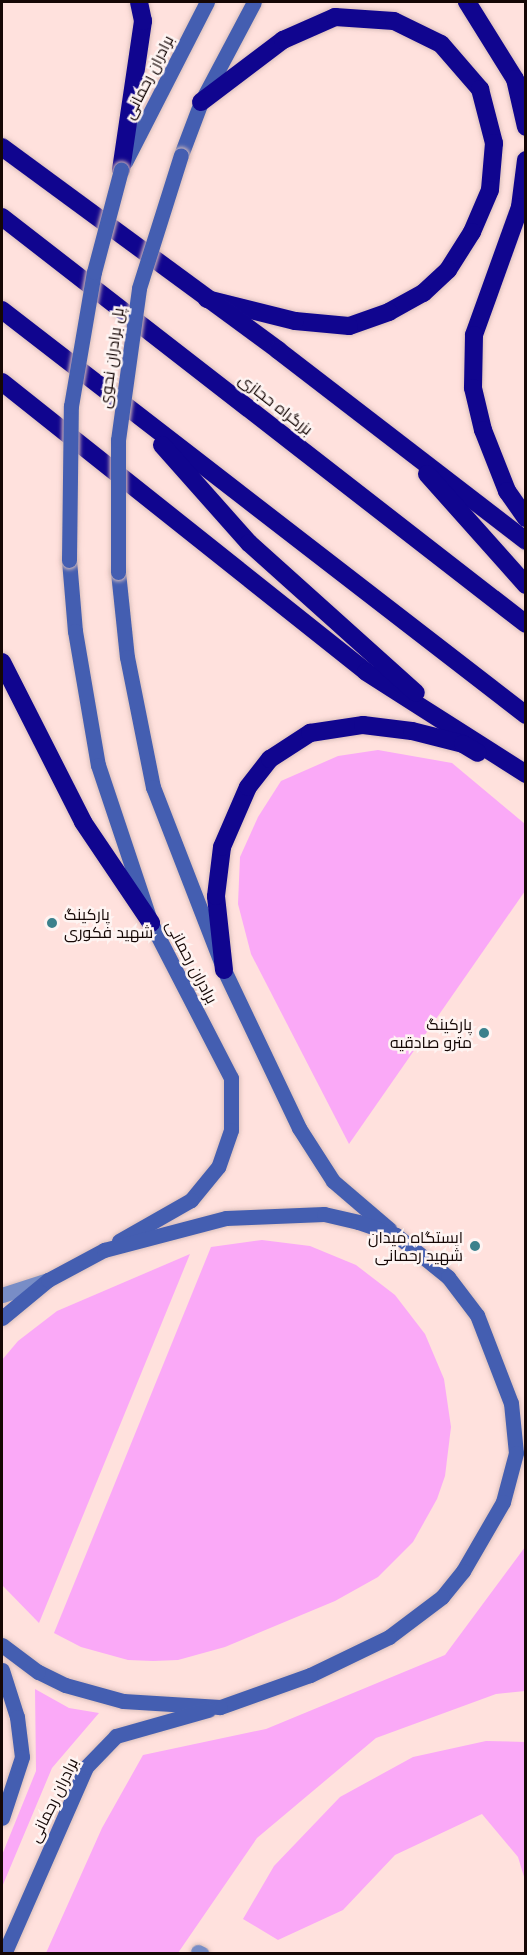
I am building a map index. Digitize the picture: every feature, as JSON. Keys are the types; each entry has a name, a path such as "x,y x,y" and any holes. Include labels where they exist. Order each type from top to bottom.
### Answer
{"highway":[{"path":"121,170 143,21 139,2"},
{"path":"467,2 515,79 525,128"},
{"path":"201,102 283,40 335,17 394,21 441,44 480,89 495,143 490,190 472,232 448,270 423,293 388,312 349,326 295,321 207,298"},
{"path":"2,142 23,164"},
{"path":"2,147 394,438 525,541"},
{"path":"525,160 520,207 474,335 473,388 483,430 507,491 525,518"},
{"name":"بزرگراه حجازی","path":"2,217 525,624"},
{"path":"2,309 525,715"},
{"path":"2,382 366,672 449,723 525,776"},
{"path":"133,412 249,543 449,723"},
{"path":"394,438 525,585"},
{"path":"2,662 83,822 151,922"},
{"path":"224,970 216,896 222,847 232,818 248,787 270,759 310,733 363,725 412,731 463,744 525,776"}],"main road":[{"name":"برادران رحمانی","path":"121,170 207,2"},
{"path":"201,102 254,2"},
{"name":"پل برادران نحوی","path":"118,572 118,440 139,288 181,155 201,102"},
{"name":"پل برادران نحوی","path":"69,560 71,406 94,272 121,170"},
{"name":"برادران رحمانی","path":"69,560 75,631 98,765 151,922 231,1078 231,1130 218,1167 191,1200 104,1250"},
{"name":"برادران رحمانی","path":"4,1953 86,1767 116,1736 220,1707 310,1675 398,1630 442,1597 463,1571 503,1502 516,1453 511,1403 494,1352 477,1315 448,1277 333,1181 299,1128 224,970 153,787 127,657 118,572"},
{"path":"2,1318 48,1280 104,1250 226,1218 324,1214 396,1235"},
{"path":"2,1645 38,1672 94,1695 220,1707"},
{"path":"2,1670 17,1717 22,1757 2,1818"}],"street":[{"path":"2,1295 48,1280"}],"shaded area":[{"path":"378,750 452,763 525,824 525,891 349,1144 251,954 238,904 240,857 258,817 281,781 338,756"},
{"path":"262,1240 310,1246 356,1265 395,1295 425,1334 444,1379 451,1427 445,1476 437,1499 413,1542 378,1577 335,1601 225,1647 178,1660 153,1661 128,1660 81,1647 54,1633 211,1247"},
{"path":"190,1254 39,1623 2,1585 2,1360 18,1341 57,1311"},
{"path":"525,1547 525,1691 496,1694 376,1738 257,1838 178,1953 46,1953 102,1828 143,1755 266,1729 445,1655"},
{"path":"35,1689 69,1708 99,1713 52,1768 2,1887 2,1855 36,1771"},
{"path":"486,1741 525,1742 525,1880 518,1857 482,1814 395,1855 343,1910 278,1940 243,1919 274,1866 340,1797 413,1757"}],"place":[{"name":"پارکینگ شهید فکوری","path":"52,923"},
{"name":"پارکینگ مترو صادقیه","path":"484,1033"},
{"name":"ایستگاه میدان شهید رحمانی","path":"475,1246"}]}
